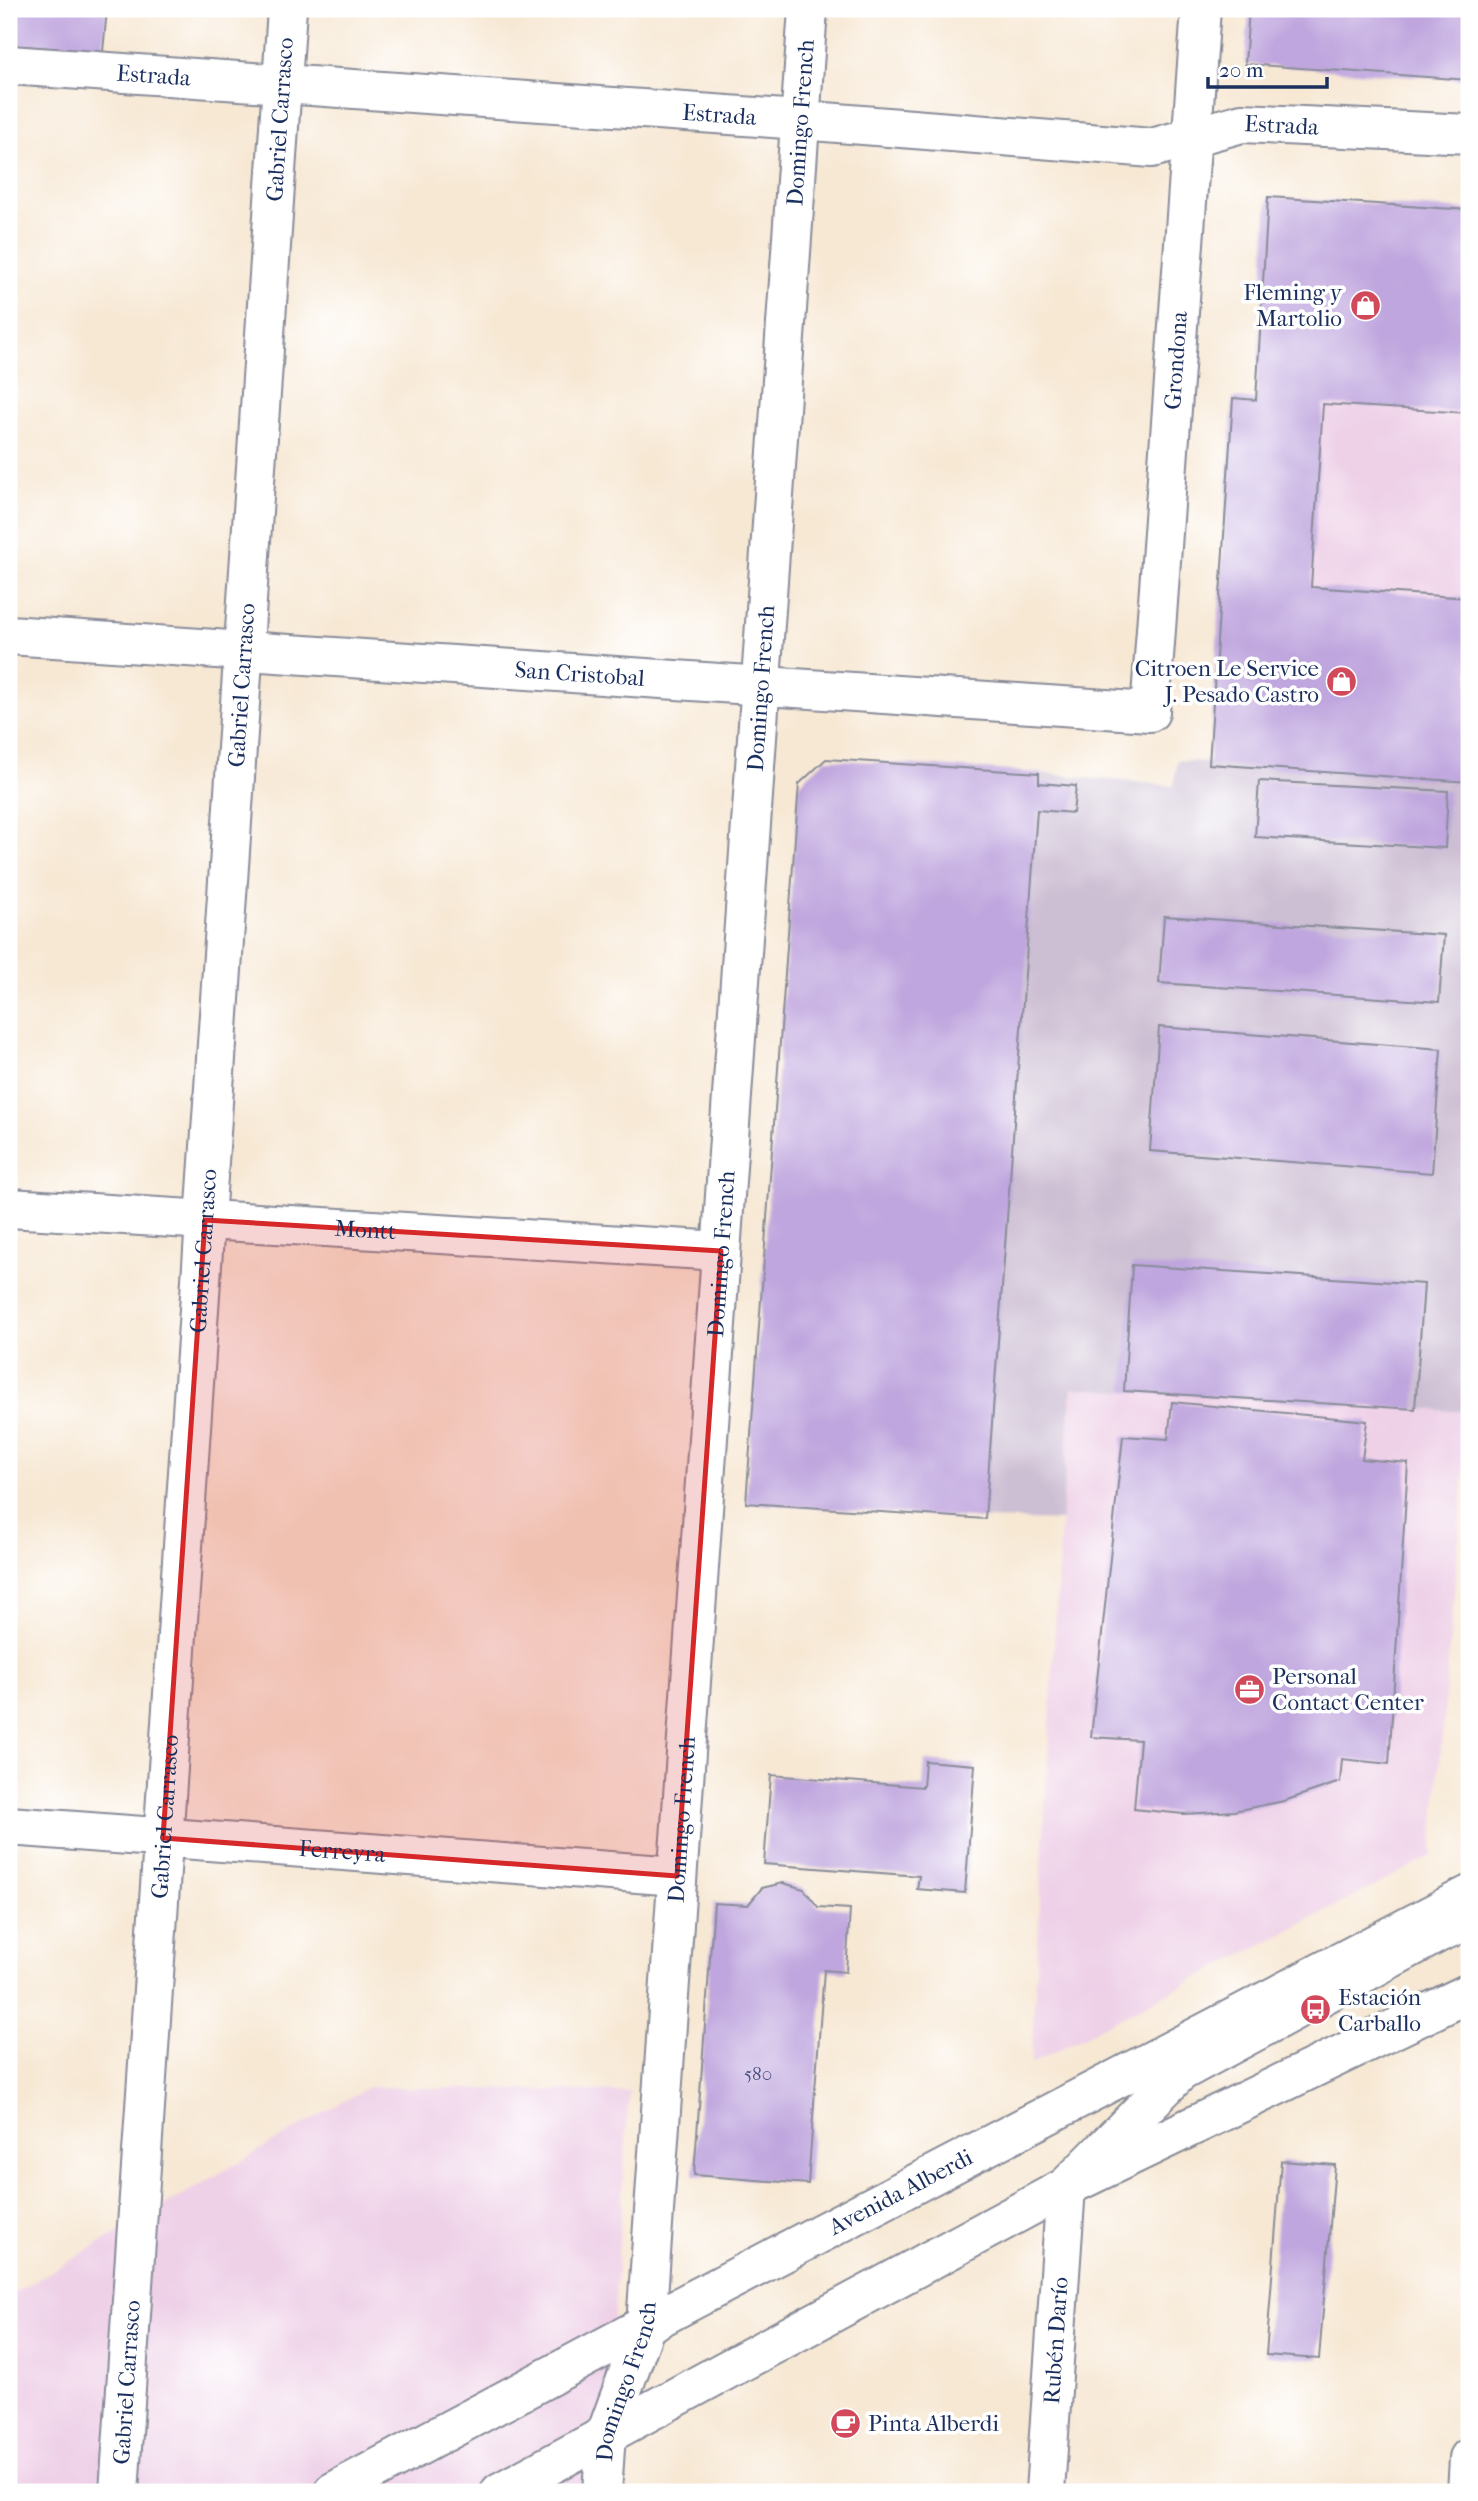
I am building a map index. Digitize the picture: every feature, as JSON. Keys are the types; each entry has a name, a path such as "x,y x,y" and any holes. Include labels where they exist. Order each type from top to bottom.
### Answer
{"street":[{"name":"Gabriel Carrasco","path":"119,2492 287,9"},
{"name":"Domingo French","path":"602,2492 606,2434 646,2325 808,9"},
{"name":"Grondona","path":"1150,712 1201,9"},
{"name":"Estrada","path":"9,65 800,120 1152,148 1242,123 1469,134"},
{"name":"San Cristobal","path":"9,635 1150,712"},
{"name":"Montt","path":"9,1208 721,1251"},
{"name":"Ferreyra","path":"9,1826 677,1876"},
{"name":"Avenida Alberdi","path":"333,2492 646,2325 1469,1895"},
{"path":"1068,2106 1180,2072 1438,1933 1469,1920"},
{"path":"500,2492 1066,2187 1469,1993"},
{"path":"1066,2187 1180,2072"},
{"name":"Rubén Darío","path":"1045,2492 1066,2187"},
{"path":"1467,2492 1469,2458"}],"highlighted area":[{"path":"205,1220 721,1251 677,1876 163,1838"}],"shaded area":[{"path":"1233,398 1469,413 1469,598 1221,582"},
{"path":"826,759 1039,773 1174,786 1177,760 1469,782 1469,1412 1072,1388 1061,1521 985,1519 746,1503 799,784"},
{"name":"Personal Contact Center","path":"1072,1388 1469,1412 1432,1856 1031,2064 1061,1521"},
{"path":"368,2087 629,2092 602,2492 9,2492 9,2296"}],"building":[{"path":"9,9 107,9 103,52 9,45"},
{"path":"1249,9 1469,9 1469,80 1245,64"},
{"path":"1268,197 1469,210 1469,413 1323,404 1311,587 1469,598 1469,782 1209,764 1233,398 1256,400"},
{"path":"826,759 1039,773 1039,783 1076,786 1073,813 1037,810 985,1519 746,1503 799,784"},
{"path":"1259,781 1448,791 1445,848 1255,837"},
{"path":"1164,916 1444,935 1439,1002 1159,983"},
{"path":"1159,1027 1441,1049 1432,1173 1150,1151"},
{"path":"1132,1265 1424,1284 1415,1409 1124,1391"},
{"path":"1172,1402 1367,1421 1362,1459 1408,1463 1389,1764 1342,1759 1340,1782 1284,1801 1234,1811 1184,1814 1134,1809 1140,1740 1091,1737 1123,1436 1168,1439"},
{"path":"925,1761 975,1765 965,1893 917,1889 919,1876 764,1864 771,1775 923,1787"},
{"path":"783,1883 804,1889 818,1907 850,1909 846,1972 824,1970 808,2184 694,2175 714,1903 748,1905 762,1888"},
{"path":"1281,2161 1335,2165 1319,2359 1266,2355"}],"place":[{"name":"Fleming y Martolio","path":"1365,305"},
{"name":"Citroen Le Service J. Pesado Castro","path":"1342,681"},
{"name":"Personal Contact Center","path":"1249,1689"},
{"name":"Estación Carballo","path":"1315,2010"},
{"name":"Pinta Alberdi","path":"845,2423"}]}
